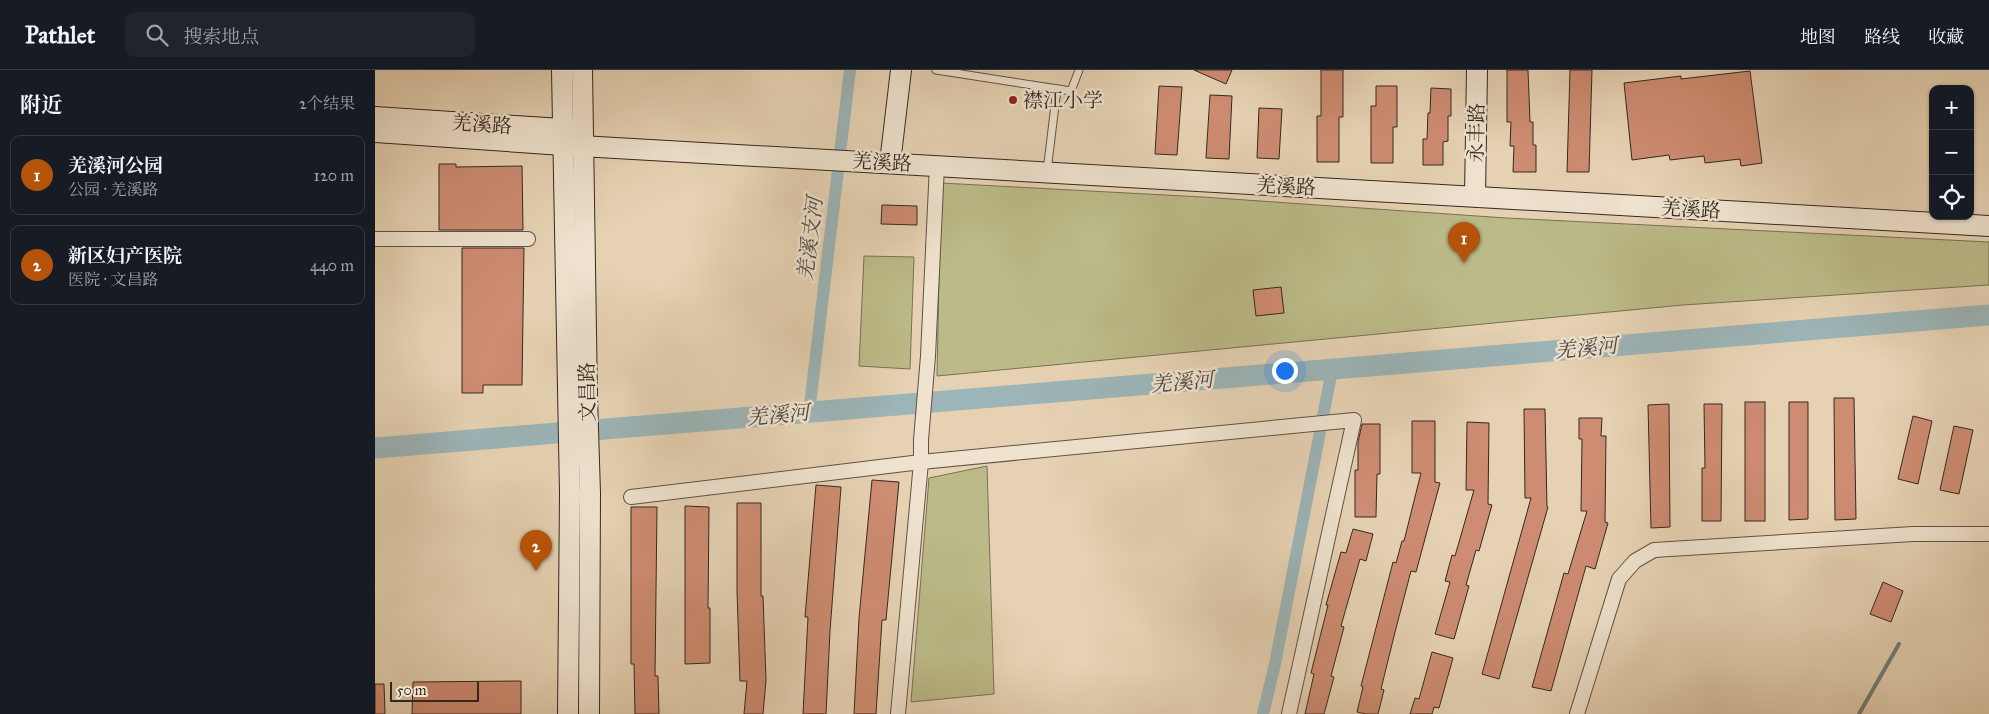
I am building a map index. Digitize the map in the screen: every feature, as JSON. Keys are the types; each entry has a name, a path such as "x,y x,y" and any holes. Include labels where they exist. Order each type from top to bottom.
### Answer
{"street":[{"name":"文昌路","path":"562,70 563,137 577,397 590,493 589,714"},
{"name":"文昌路","path":"568,714 570,494 577,397 584,146 582,70"},
{"path":"884,162 901,70"},
{"name":"永丰路","path":"1475,196 1477,70"},
{"name":"羌溪路","path":"375,116 563,137 584,146 1989,226"},
{"name":"羌溪路","path":"375,132 563,137"},
{"path":"898,714 921,462 937,165"},
{"path":"375,239 528,239"},
{"path":"631,497 921,462 1354,420 1289,714"},
{"path":"1577,714 1619,579 1635,560 1654,550 1913,534 1989,534"}],"lane":[{"path":"936,70 1071,91 1079,70"},
{"path":"1047,172 1057,89"}],"shaded area":[{"path":"941,183 1202,197 1506,218 1989,242 1989,285 1683,305 937,376"},
{"path":"864,256 914,257 910,369 859,366"},
{"path":"987,466 994,694 911,702 929,478"}],"building":[{"path":"1194,70 1232,70 1226,84"},
{"path":"1321,70 1343,70 1343,117 1339,117 1339,162 1317,162 1317,116 1321,116"},
{"path":"1507,70 1528,70 1530,122 1533,122 1533,145 1536,145 1536,172 1513,172 1514,146 1510,146 1511,122 1507,122"},
{"path":"1570,70 1592,70 1589,172 1567,172"},
{"path":"1750,71 1762,163 1741,166 1740,159 1705,163 1704,156 1670,160 1669,155 1632,160 1624,83 1681,76 1681,79"},
{"path":"1159,86 1182,87 1177,155 1155,154"},
{"path":"1376,86 1397,86 1397,127 1393,127 1393,163 1371,163 1371,106 1376,106"},
{"path":"1431,88 1451,89 1451,116 1448,116 1448,141 1443,142 1443,165 1423,165 1423,139 1427,139"},
{"path":"1210,95 1232,96 1229,159 1206,158"},
{"path":"1259,108 1282,109 1279,159 1257,158"},
{"path":"439,164 456,164 456,167 522,166 523,230 439,230"},
{"path":"882,205 917,206 917,225 881,224"},
{"path":"462,248 524,248 522,385 483,385 483,393 462,393"},
{"path":"1281,287 1284,313 1256,316 1253,290"},
{"path":"1834,398 1854,398 1856,519 1835,520"},
{"path":"1745,402 1765,402 1765,521 1745,521"},
{"path":"1789,402 1808,402 1808,519 1789,520"},
{"path":"1669,404 1670,527 1651,528 1648,405"},
{"path":"1704,404 1722,404 1721,521 1702,521 1702,468 1705,468"},
{"path":"1524,409 1545,409 1548,507 1499,679 1482,674 1531,498 1525,498"},
{"path":"1913,416 1932,421 1918,484 1898,479"},
{"path":"1579,418 1602,418 1601,436 1606,436 1605,522 1608,523 1595,569 1586,566 1551,691 1532,687 1564,573 1568,574 1587,511 1581,511 1582,439 1579,439"},
{"path":"1412,421 1435,421 1435,482 1440,483 1416,572 1411,571 1381,689 1384,690 1378,714 1366,714 1357,712 1363,687 1361,686 1393,562 1396,563 1402,541 1404,541 1421,473 1412,473"},
{"path":"1467,422 1489,423 1488,504 1492,505 1479,551 1476,550 1466,585 1469,586 1454,639 1435,634 1450,582 1445,581 1452,555 1455,556 1474,490 1466,490"},
{"path":"1362,424 1380,424 1380,474 1377,474 1376,517 1355,517 1355,470 1358,470 1358,442"},
{"path":"1954,426 1973,430 1959,494 1940,490"},
{"path":"872,480 899,482 886,620 882,620 876,714 854,714 859,618"},
{"path":"816,485 841,487 826,714 803,714 808,617 805,617"},
{"path":"737,503 761,503 761,596 763,596 766,680 763,714 744,714 747,681 740,681"},
{"path":"685,506 709,507 708,608 710,608 710,663 685,664"},
{"path":"631,507 657,507 655,676 658,676 659,714 635,714 634,664 631,664"},
{"path":"1353,529 1373,534 1366,561 1360,559 1341,626 1344,627 1331,676 1334,677 1324,714 1305,714 1314,674 1311,673 1328,605 1326,605 1341,552 1346,553"},
{"path":"1883,582 1903,591 1891,622 1870,614"},
{"path":"1432,652 1453,658 1439,708 1434,707 1432,714 1410,714 1415,698 1419,699"},
{"path":"521,681 521,714 412,714 413,682"},
{"path":"375,684 384,684 385,714 375,714"}],"waterway":[{"name":"羌溪支河","path":"809,413 850,70"},
{"name":"羌溪河","path":"375,448 1989,315"},
{"path":"1263,714 1275,664 1332,370"},
{"path":"1859,714 1899,644"}],"place":[{"name":"襟江小学","path":"1013,100"},
{"name":"羌溪河公园","path":"1464,263"},
{"name":"新区妇产医院","path":"536,571"}]}
